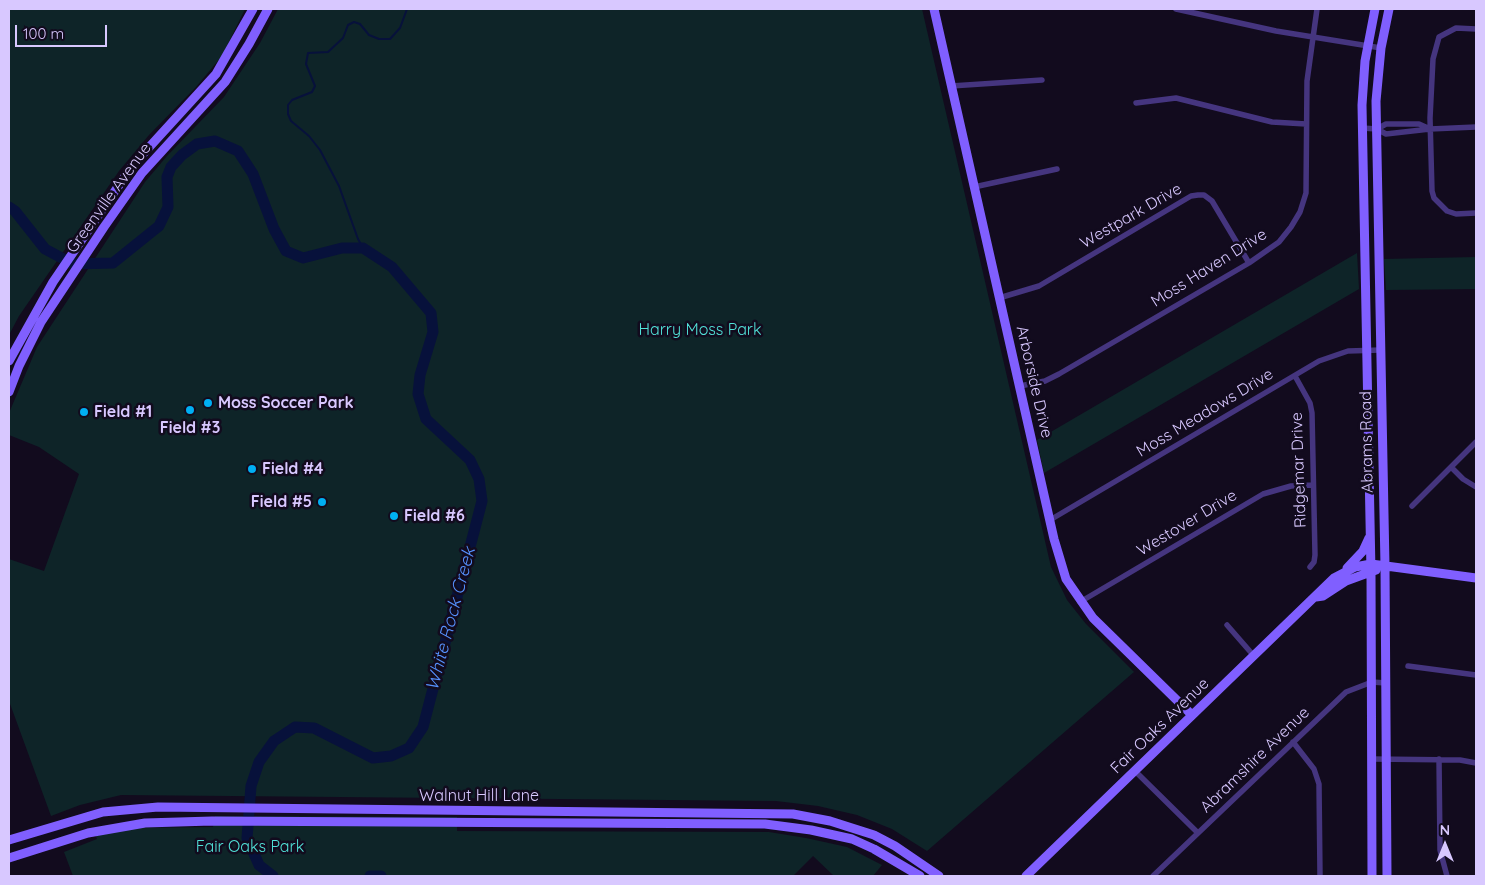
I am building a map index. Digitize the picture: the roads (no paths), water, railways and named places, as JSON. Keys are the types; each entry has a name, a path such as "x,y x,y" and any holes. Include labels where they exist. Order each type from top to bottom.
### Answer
{"main road":[{"name":"Greenville Avenue","path":"9,362 53,282 145,149 216,74 253,9"},
{"name":"Greenville Avenue","path":"9,392 19,366 42,322 142,173 224,82 249,44 268,9"},
{"name":"Arborside Drive","path":"934,9 1050,520 1066,579 1080,602 1093,618 1192,715"},
{"name":"Abrams Road","path":"1372,876 1371,568 1362,128 1363,80 1374,9"},
{"name":"Abrams Road","path":"1387,876 1385,566 1377,81 1389,9"},
{"path":"9,362 19,366"},
{"path":"1343,572 1363,551 1370,533"},
{"name":"Fair Oaks Avenue","path":"1026,876 1316,597 1318,591 1343,572 1385,566 1476,578"},
{"name":"Fair Oaks Avenue","path":"1316,597 1323,596 1371,568"},
{"name":"Walnut Hill Lane","path":"9,840 25,837 103,812 158,807 793,814 850,826 895,846 939,876"},
{"name":"Walnut Hill Lane","path":"9,858 88,833 128,824 212,821 476,824 765,824 811,830 852,839 874,849 920,876"},
{"path":"25,837 30,852"}],"street":[{"path":"1176,9 1312,37 1381,48"},
{"name":"Moss Haven Drive","path":"1020,386 1045,381 1059,374 1249,263 1279,242 1291,228 1300,212 1306,193 1307,81 1317,9"},
{"path":"1476,29 1456,28 1439,37 1431,80 1430,129 1432,192 1434,198 1447,211 1456,214 1476,213"},
{"path":"952,86 1042,80"},
{"path":"1136,103 1176,98 1272,122 1306,124"},
{"path":"1362,128 1377,128 1386,124 1419,124 1430,129 1476,127"},
{"path":"974,187 1057,169"},
{"name":"Westpark Drive","path":"1000,298 1039,286 1191,196 1198,195 1204,195 1212,201 1249,263"},
{"name":"Moss Meadows Drive","path":"1050,520 1334,355 1348,351 1381,350"},
{"name":"Ridgemar Drive","path":"1295,376 1310,403 1312,413 1315,555 1314,562 1310,567"},
{"path":"1412,506 1476,442"},
{"path":"1451,467 1463,479 1476,487"},
{"name":"Westover Drive","path":"1080,602 1263,494 1291,486 1313,485"},
{"path":"1227,624 1254,656"},
{"path":"1408,666 1476,675"},
{"name":"Abramshire Avenue","path":"1153,876 1346,692 1372,682 1386,683"},
{"path":"1293,742 1314,769 1319,784 1320,876"},
{"path":"1372,759 1439,759 1476,763"},
{"path":"1439,759 1440,850 1447,876"},
{"path":"1135,771 1198,833"}],"waterway":[{"path":"363,248 339,186 320,150 309,136 291,121 288,114 288,105 292,100 312,92 315,86 306,64 308,53 328,52 343,38 348,25 354,22 360,24 369,35 379,39 390,39 400,28 407,9"},
{"name":"White Rock Creek","path":"9,207 15,211 45,249 73,264 113,263 159,226 168,207 167,177 171,167 182,155 197,144 215,141 238,151 253,174 274,229 286,251 303,258 342,248 363,248 392,267 431,313 433,332 420,375 418,394 426,419 470,460 479,479 482,501 423,727 409,748 391,756 373,758 314,728 295,727 274,741 259,762 251,786 247,838 259,865 273,876"},
{"name":"White Rock Creek","path":"370,876 381,876"}],"place":[{"name":"Moss Soccer Park","path":"208,403"},
{"name":"Field #3","path":"190,410"},
{"name":"Field #1","path":"84,412"},
{"name":"Field #4","path":"252,469"},
{"name":"Field #5","path":"322,502"},
{"name":"Field #6","path":"394,516"}],"park label":[{"name":"Harry Moss Park","path":"700,330"},
{"name":"Fair Oaks Park","path":"250,847"}]}
